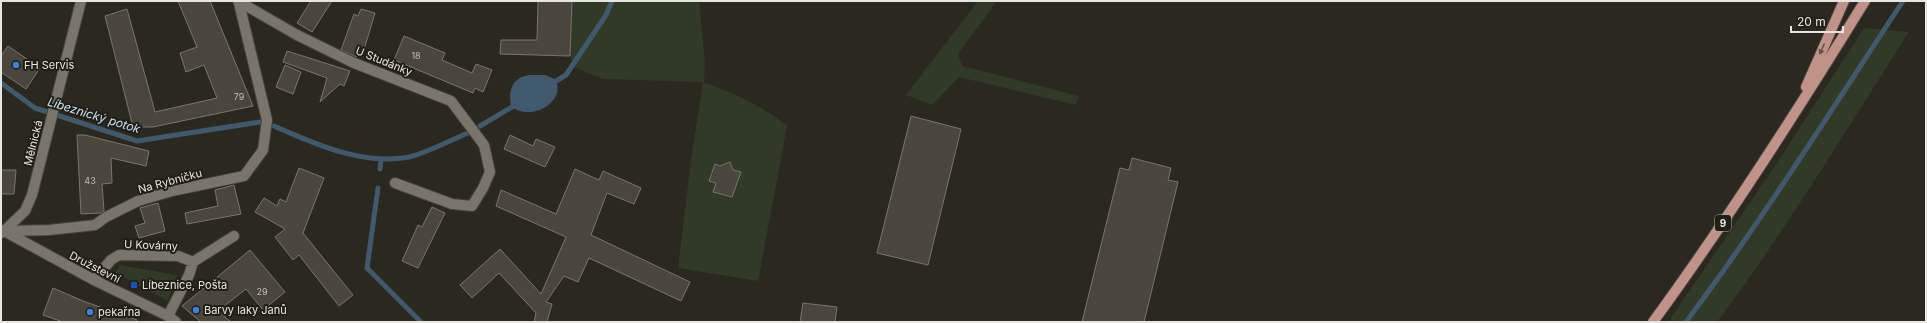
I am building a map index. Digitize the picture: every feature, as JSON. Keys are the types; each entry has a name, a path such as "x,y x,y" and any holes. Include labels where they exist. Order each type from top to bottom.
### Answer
{"main road":[{"path":"1790,122 1844,1"},
{"name":"9","path":"1654,322 1700,257 1790,122 1865,1"}],"street":[{"name":"Mělnická","path":"3,232 25,211 30,200 81,1"},
{"name":"Na Rybníčku","path":"3,232 49,230 95,225 106,217 138,201 172,190 244,176 263,150 267,120 238,2"},
{"name":"U Studánky","path":"238,2 297,35 354,63 451,101 484,145 490,172 483,188 472,206 452,204 395,183"},
{"name":"Družstevní","path":"3,232 172,319"},
{"path":"172,319 189,275 192,262 234,236"},
{"name":"U Kovárny","path":"94,280 111,260 119,255 178,256 192,262"}],"green space":[{"path":"572,1 699,1 705,63 704,82 768,112 787,126 758,281 678,268 691,160 703,82 603,79 574,67 570,56"},
{"path":"978,1 997,1 958,54 962,66 1079,96 1076,105 959,77 932,105 906,95"},
{"path":"1864,28 1909,32 1792,215 1743,287 1717,322 1668,322 1775,166"},
{"path":"120,265 177,275 168,301 116,273"}],"water":[{"path":"529,75 545,75 555,79 558,87 556,95 552,102 545,108 536,111 519,111 511,106 510,95 512,86 519,79"}],"building":[{"path":"178,1 210,1 253,106 153,127 133,127 105,16 127,9 155,112 217,98 204,65 186,72 180,53 197,47"},
{"path":"311,1 332,1 312,32 297,23"},
{"path":"538,1 572,1 570,56 500,54 501,40 537,40"},
{"path":"361,9 375,13 363,53 358,52 356,57 341,50 354,14 358,16"},
{"path":"404,36 445,53 442,60 472,73 476,64 492,70 483,92 475,88 473,93 394,60"},
{"path":"8,46 40,68 26,89 1,72 1,56"},
{"path":"287,51 350,71 344,86 340,84 320,102 327,78 283,62"},
{"path":"285,65 301,72 293,94 276,87"},
{"path":"911,116 961,129 928,265 877,253"},
{"path":"77,135 85,135 149,151 146,166 111,158 112,183 102,184 104,211 101,213 81,214"},
{"path":"510,135 533,146 536,139 555,147 545,167 504,149"},
{"path":"1132,158 1171,168 1168,180 1178,182 1144,322 1082,322 1120,168 1129,170"},
{"path":"730,162 733,170 741,172 732,197 713,192 716,183 709,181 715,164 720,166"},
{"path":"299,168 324,178 303,233 353,295 339,306 299,255 293,260 275,237 285,229 255,212 264,198 277,206 280,199 286,202"},
{"path":"575,169 599,180 603,171 641,188 634,204 607,193 591,235 690,282 681,301 589,258 578,282 564,276 546,302 552,304 547,322 534,322 536,313 499,273 472,298 460,285 500,249 541,294 566,237 496,206 501,190 556,214"},
{"path":"1,170 16,170 14,194 1,194"},
{"path":"234,185 241,214 187,224 185,213 218,206 215,190"},
{"path":"158,203 165,231 139,238 135,226 145,223 140,208"},
{"path":"432,207 445,213 418,268 402,261 418,225 422,227"},
{"path":"250,250 285,292 263,310 246,289 218,311 231,322 201,322 182,306"},
{"path":"53,288 83,301 137,320 136,322 63,322 43,315"},
{"path":"803,303 837,307 835,322 800,322"}],"waterway":[{"name":"Líbeznický potok","path":"551,84 566,75 606,15 612,1"},
{"path":"1686,322 1770,204 1903,1"},
{"name":"Líbeznický potok","path":"1,83 35,108 137,141 260,122"},
{"name":"Líbeznický potok","path":"480,126 517,104"},
{"name":"Líbeznický potok","path":"274,126 306,140 340,152 357,156 392,159 416,155 468,133"},
{"path":"380,169 381,160"},
{"path":"378,188 367,268 421,322"}],"place":[{"name":"FH Servis","path":"16,65"},
{"name":"Líbeznice, Pošta","path":"134,285"},
{"name":"Barvy laky Janů","path":"196,310"},
{"name":"pekařna","path":"90,312"}]}
